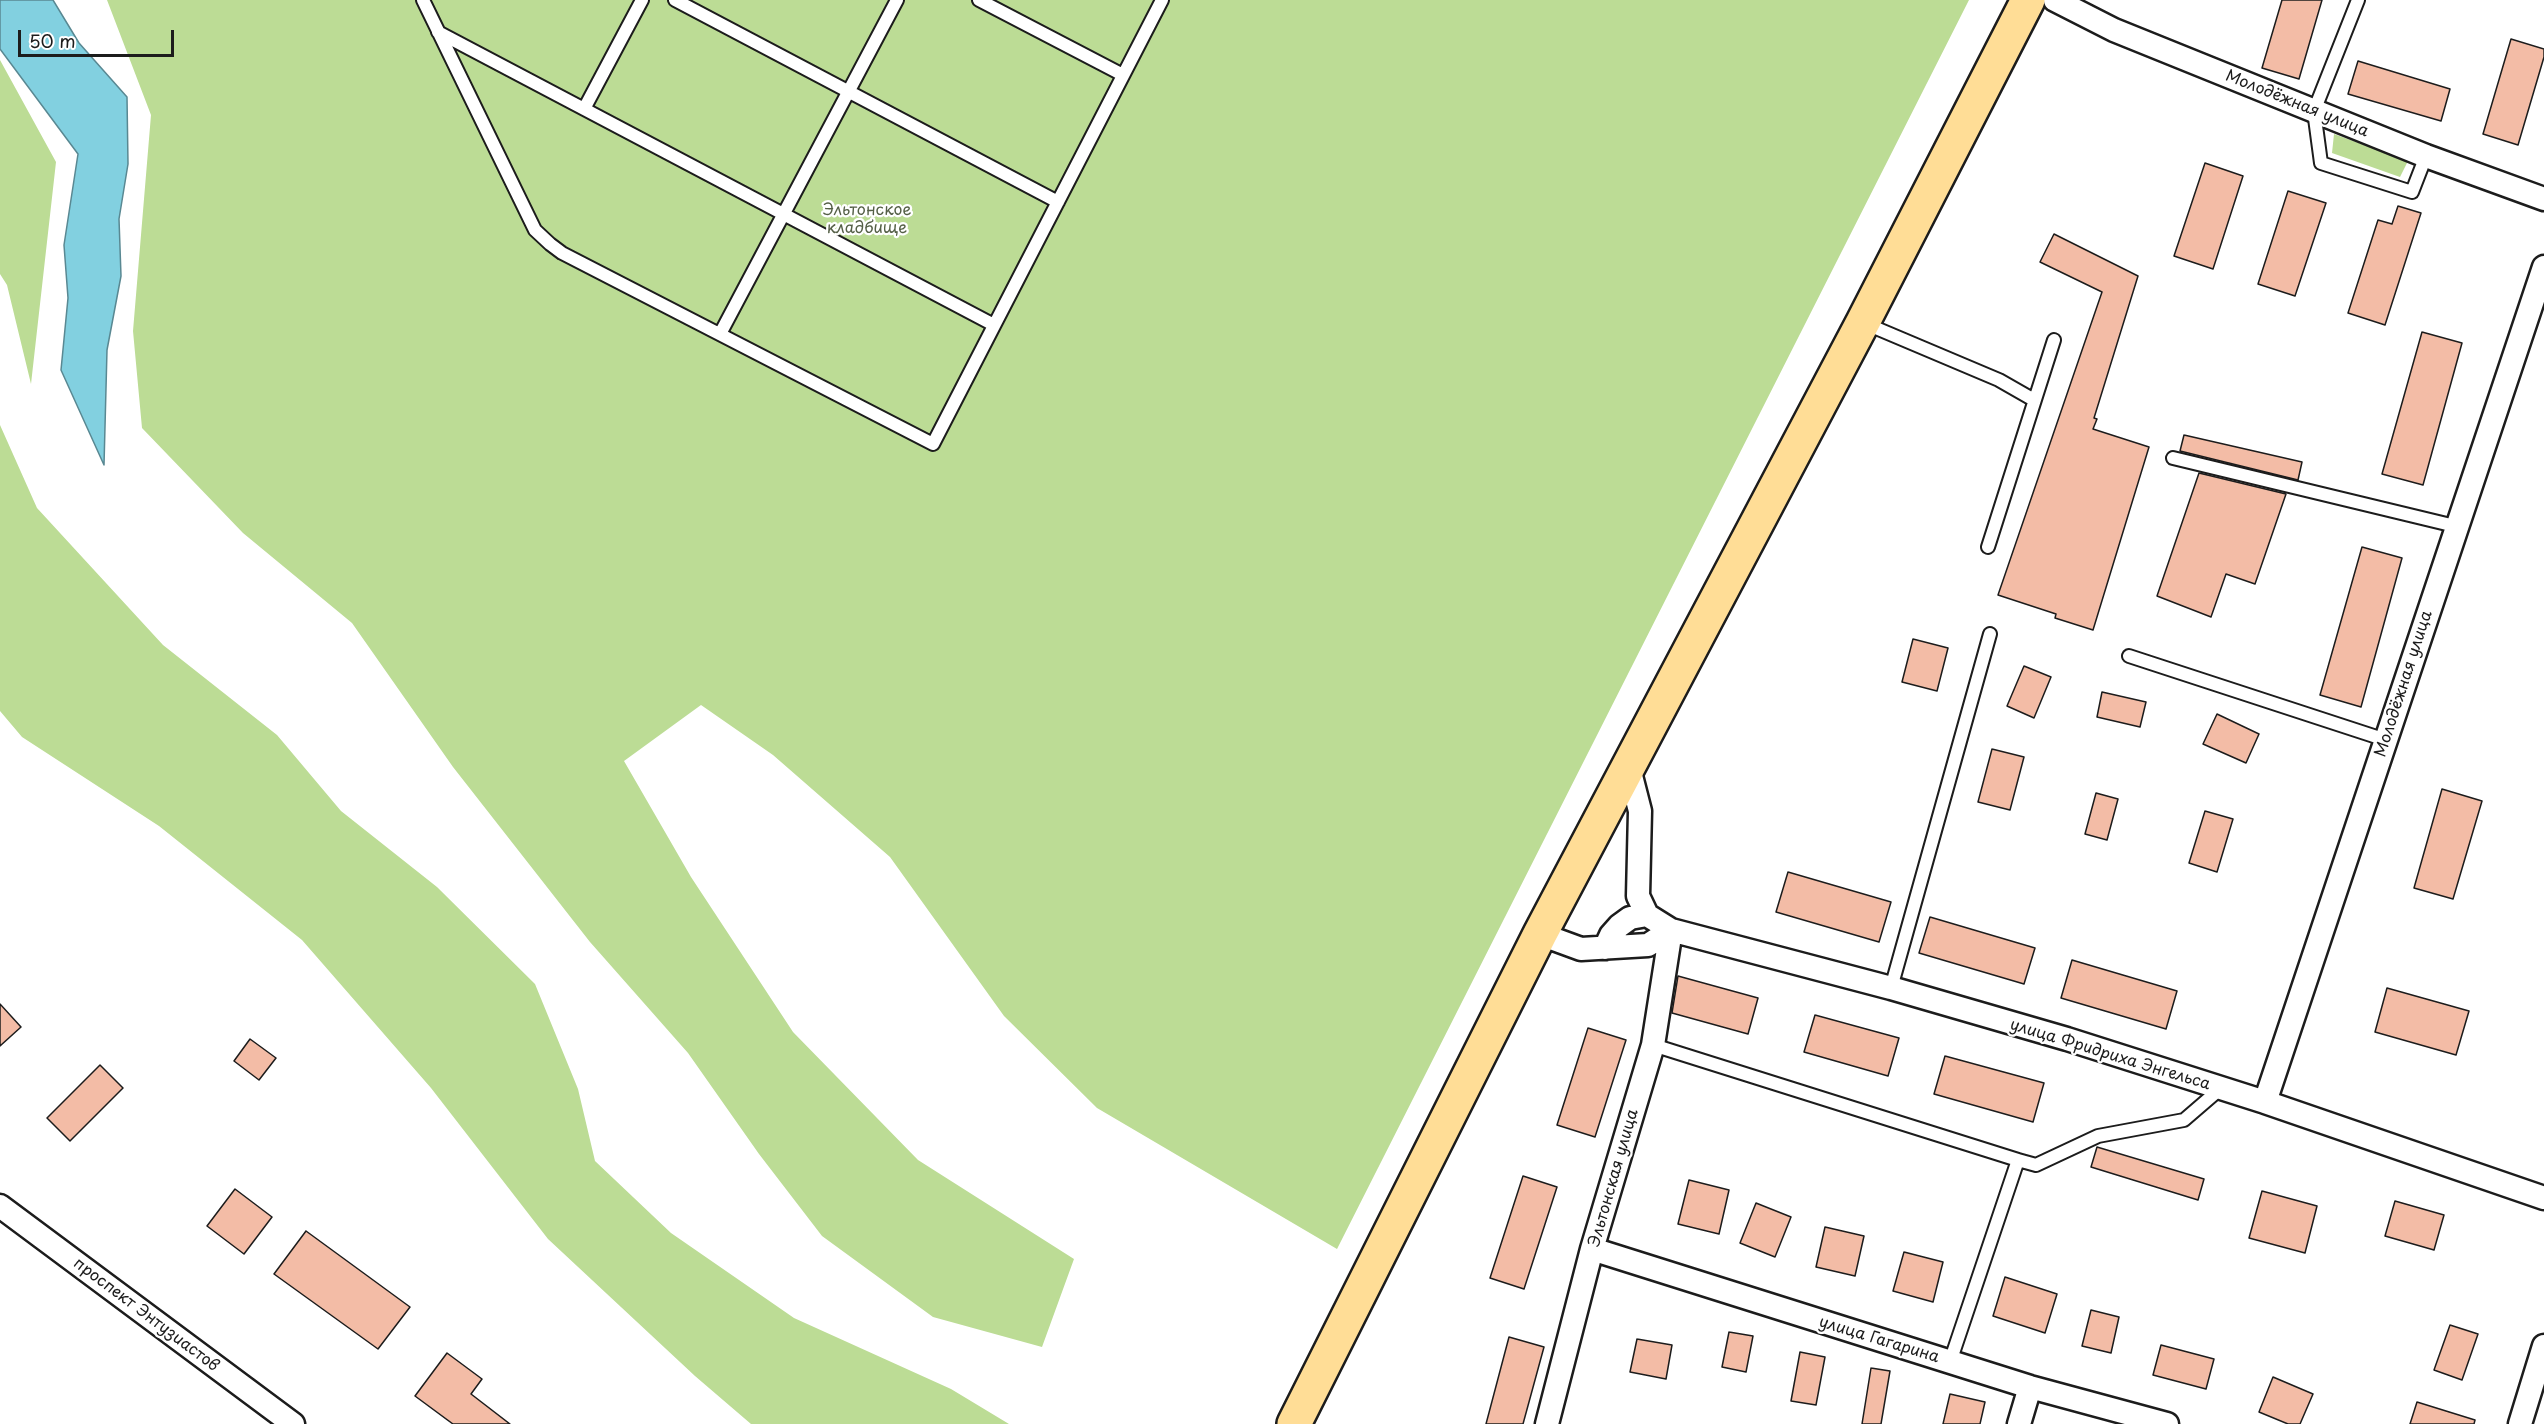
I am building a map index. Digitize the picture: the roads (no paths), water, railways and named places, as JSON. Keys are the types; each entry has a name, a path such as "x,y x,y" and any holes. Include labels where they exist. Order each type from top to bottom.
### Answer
{"main road":[{"path":"1294,1424 1540,934 1863,322 2028,0"}],"street":[{"name":"Молодёжная улица","path":"2055,0 2114,30 2426,156 2544,199"},
{"name":"Молодёжная улица","path":"2265,1102 2544,267"},
{"path":"1605,948 1611,935 1619,926 1630,918 1647,915 1638,896 1640,811 1629,768"},
{"name":"улица Фридриха Энгельса","path":"1647,915 1671,930 1891,988 2067,1039 2265,1102 2544,1198"},
{"path":"1540,934 1581,949 1648,945 1671,930"},
{"name":"Эльтонская улица","path":"1547,1424 1592,1250 1653,1045 1671,930"},
{"name":"проспект Энтузиастов","path":"0,1206 293,1424"},
{"name":"улица Гагарина","path":"1592,1250 2030,1387 2167,1424"},
{"path":"2520,1424 2544,1346"},
{"path":"2019,1424 2030,1387"}],"lane":[{"path":"423,0 535,230 562,253 933,444 1162,0"},
{"path":"584,109 642,0"},
{"path":"675,0 1058,202"},
{"path":"720,334 897,0"},
{"path":"979,0 1123,75"},
{"path":"2358,0 2314,111 2321,163 2412,192 2426,156"},
{"path":"438,32 994,325"},
{"path":"1863,322 1968,366 2034,400"},
{"path":"1988,547 2054,340"},
{"path":"2173,458 2456,526"},
{"path":"1891,988 1990,634"},
{"path":"2129,656 2386,740"},
{"path":"1653,1045 2036,1165 2098,1136 2184,1120 2220,1089"},
{"path":"1950,1362 2018,1160"}],"water":[{"path":"0,0 53,0 79,43 127,97 128,164 119,219 121,276 107,350 104,465 61,370 68,298 64,245 78,154 0,49"}],"park label":[{"name":"Эльтонское кладбище","path":"867,220"}]}
